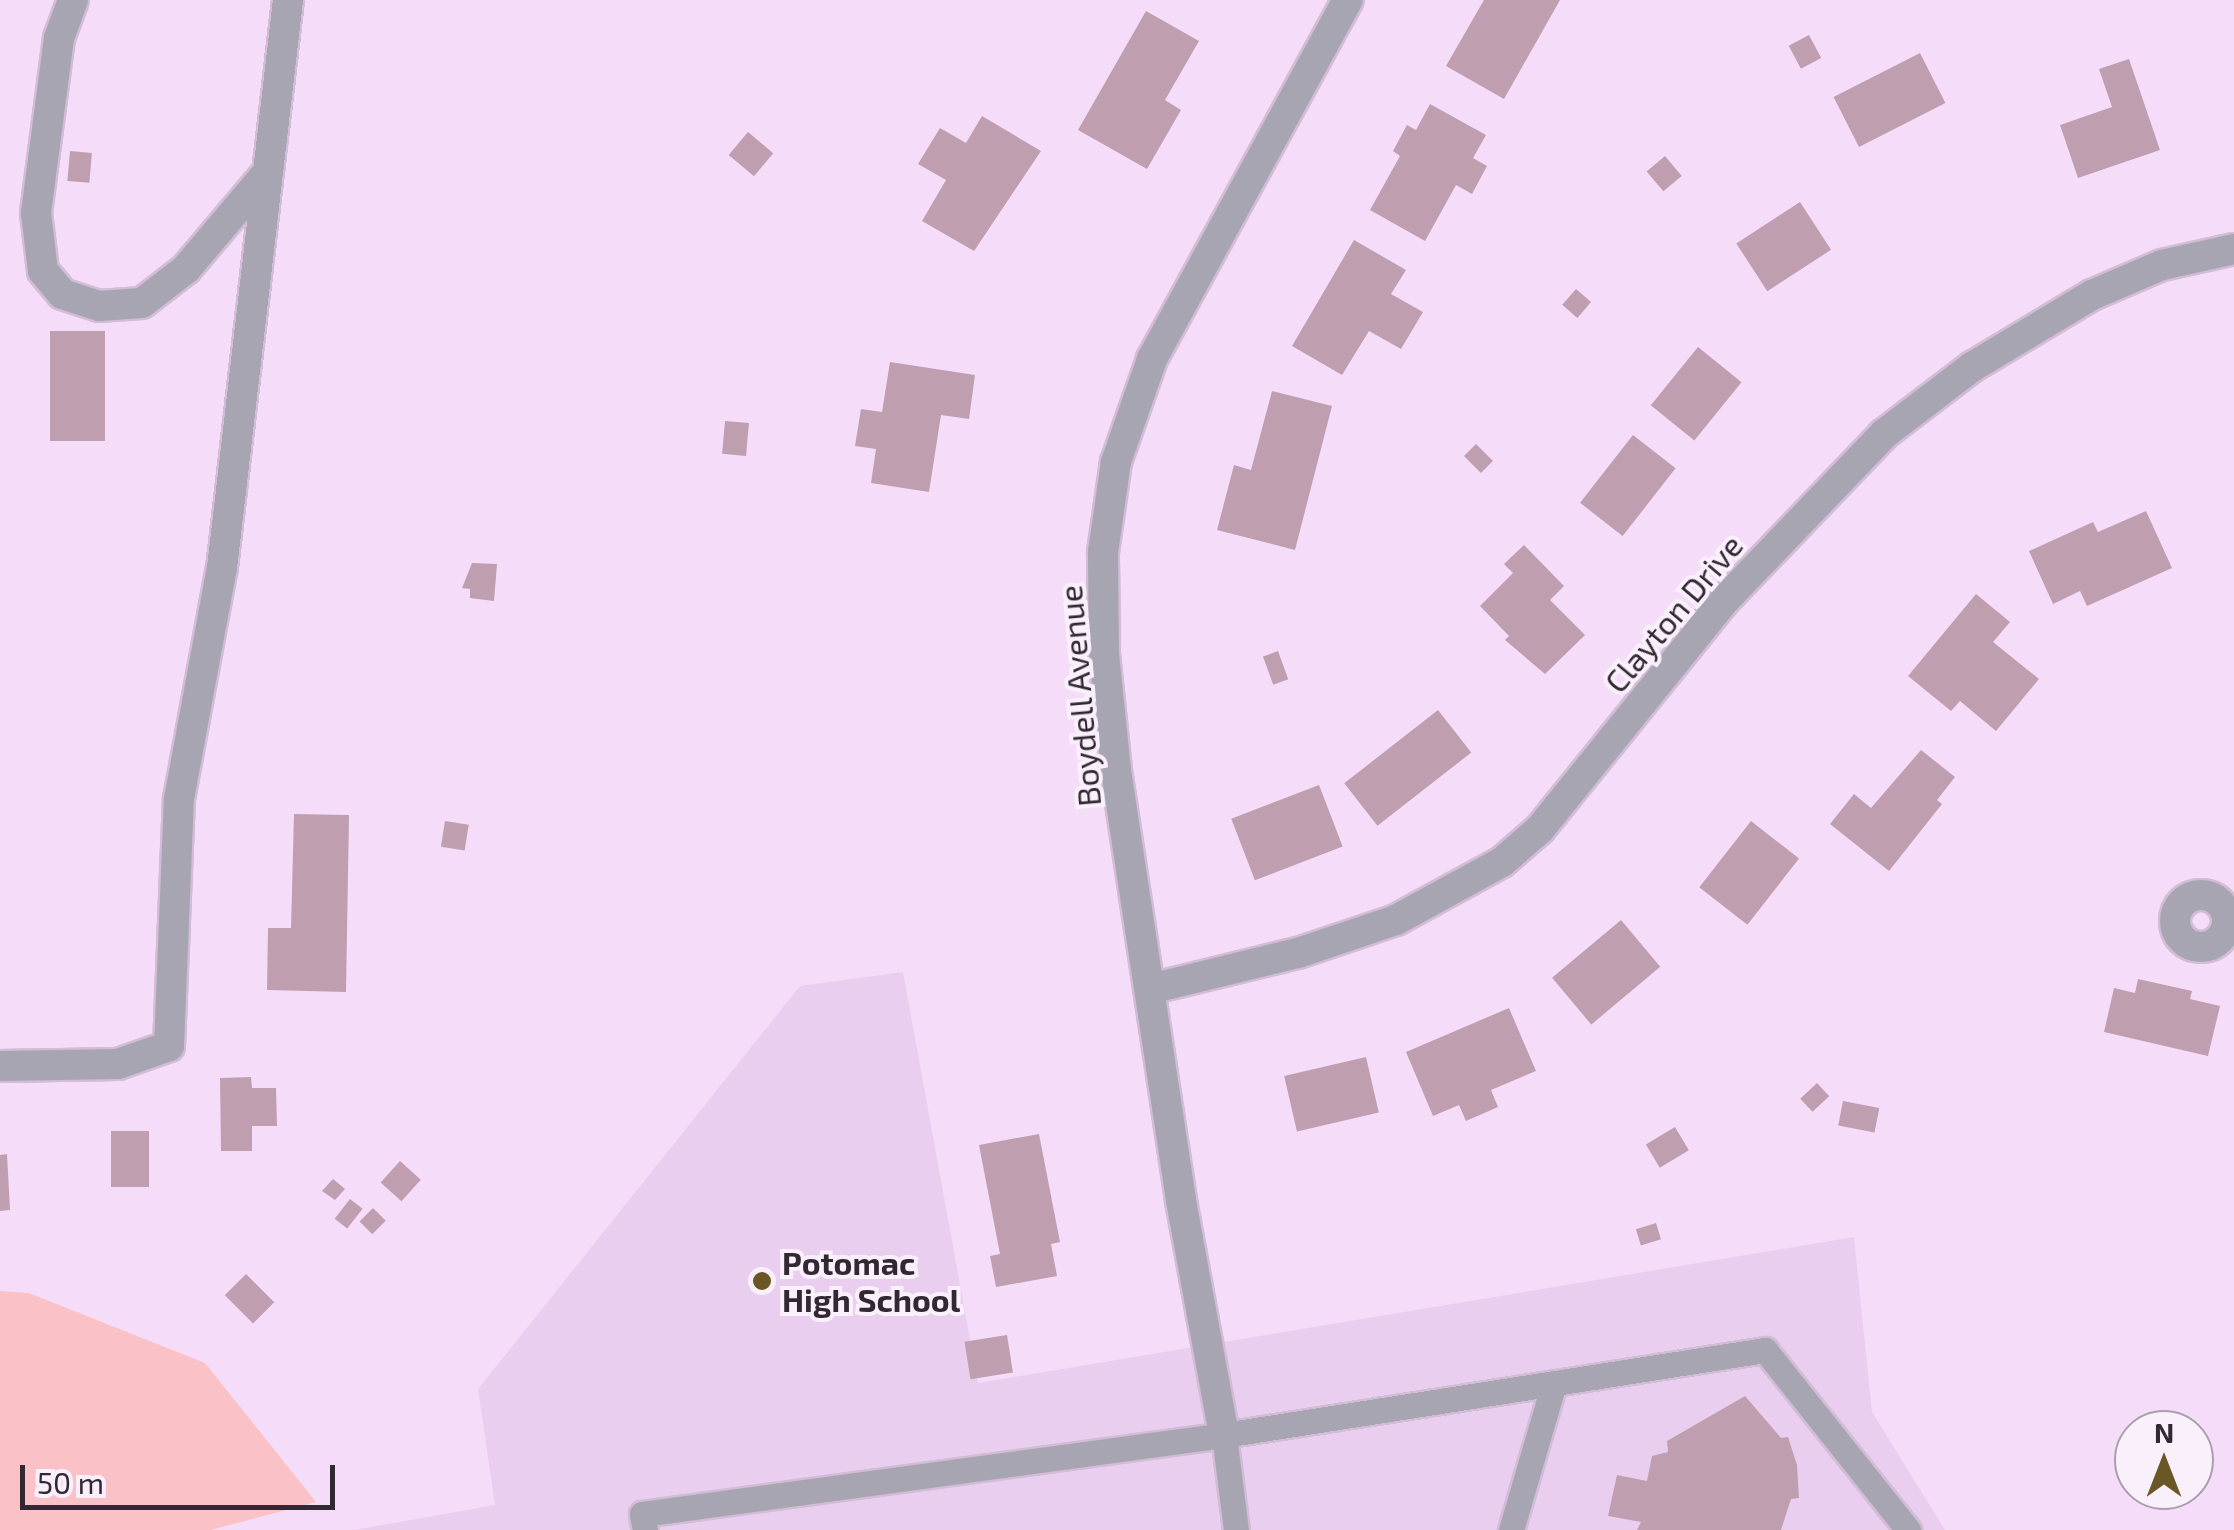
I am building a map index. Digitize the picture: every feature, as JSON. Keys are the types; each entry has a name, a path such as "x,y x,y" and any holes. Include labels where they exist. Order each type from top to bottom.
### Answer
{"street":[{"path":"74,0 60,38 36,213 43,271 62,294 99,306 142,303 186,269 268,172"},
{"path":"0,1066 118,1064 168,1046 180,799 222,568 288,0"},
{"name":"Boydell Avenue","path":"1224,1436 1181,1200 1154,988 1116,770 1104,654 1103,552 1116,462 1160,343 1348,0"},
{"name":"Clayton Drive","path":"1154,988 1298,954 1396,920 1502,862 1540,829 1723,602 1884,434 1972,367 2092,295 2162,265 2234,248"}],"lane":[{"path":"645,1530 642,1514 1224,1436 1765,1350 1908,1530"},
{"path":"1511,1530 1554,1383"},
{"path":"1224,1436 1236,1530"}],"shaded area":[{"name":"Potomac High School","path":"903,972 978,1383 1854,1237 1872,1412 1945,1530 354,1530 495,1505 478,1389 800,986"},
{"path":"0,1291 29,1293 205,1363 316,1502 211,1530 0,1530"}],"building":[{"path":"1484,0 1560,0 1504,99 1446,66"},
{"path":"1146,11 1199,41 1165,100 1181,110 1147,169 1078,130"},
{"path":"1809,35 1821,58 1801,69 1789,46"},
{"path":"1920,53 1945,103 1859,147 1834,97"},
{"path":"2129,59 2160,150 2078,178 2060,125 2112,107 2099,69"},
{"path":"1430,104 1486,135 1473,158 1487,166 1472,194 1456,185 1425,241 1370,210 1400,156 1393,151 1407,125 1416,130"},
{"path":"982,116 1041,151 974,251 922,221 946,180 918,164 940,128 966,143"},
{"path":"748,132 773,153 754,176 729,155"},
{"path":"70,151 92,153 89,183 67,181"},
{"path":"1665,156 1682,176 1663,191 1647,171"},
{"path":"1800,202 1831,250 1767,291 1736,243"},
{"path":"1354,240 1406,270 1391,294 1423,312 1401,349 1369,331 1342,375 1292,346"},
{"path":"1576,289 1591,302 1577,318 1562,305"},
{"path":"50,331 105,331 105,441 50,441"},
{"path":"1698,347 1742,382 1694,441 1651,405"},
{"path":"890,362 975,375 969,419 941,415 929,492 871,483 876,449 855,446 861,409 882,412"},
{"path":"1272,391 1332,406 1295,550 1217,530 1234,465 1251,470"},
{"path":"725,421 749,423 746,456 722,454"},
{"path":"1633,435 1676,468 1623,536 1580,503"},
{"path":"1476,444 1493,461 1481,473 1464,456"},
{"path":"2146,511 2172,568 2087,606 2080,591 2053,604 2029,551 2093,522 2098,532"},
{"path":"1524,545 1564,586 1550,600 1585,635 1545,674 1505,640 1509,636 1480,606 1513,573 1504,564"},
{"path":"472,563 497,564 494,601 470,598 470,589 462,588"},
{"path":"1976,594 2010,622 1993,642 2039,679 1996,731 1960,701 1951,711 1908,676"},
{"path":"1278,651 1288,679 1273,685 1263,656"},
{"path":"1438,710 1471,753 1377,826 1344,783"},
{"path":"1921,750 1955,777 1937,800 1942,804 1889,871 1830,824 1854,794 1871,808"},
{"path":"1319,785 1343,847 1255,880 1231,819"},
{"path":"294,814 349,815 346,992 267,990 268,928 291,928"},
{"path":"445,821 469,825 465,850 441,847"},
{"path":"1751,821 1799,859 1747,925 1699,887"},
{"path":"1621,920 1660,967 1591,1025 1552,978"},
{"path":"2138,979 2192,991 2190,999 2220,1006 2208,1056 2104,1032 2114,988 2135,993"},
{"path":"1509,1008 1536,1071 1491,1090 1498,1107 1466,1121 1459,1105 1433,1116 1406,1052"},
{"path":"1366,1057 1379,1113 1297,1131 1284,1076"},
{"path":"251,1077 252,1088 276,1088 277,1126 252,1126 252,1151 221,1151 220,1078"},
{"path":"1817,1083 1829,1096 1812,1112 1800,1099"},
{"path":"1843,1101 1879,1108 1875,1133 1838,1126"},
{"path":"1675,1127 1689,1150 1660,1168 1646,1145"},
{"path":"111,1131 149,1131 149,1187 111,1187"},
{"path":"1039,1134 1060,1242 1051,1244 1057,1276 996,1287 990,1256 1000,1254 979,1145"},
{"path":"7,1154 10,1210 0,1211 0,1155"},
{"path":"400,1161 421,1180 401,1201 381,1183"},
{"path":"333,1179 345,1189 335,1200 322,1191"},
{"path":"350,1199 363,1209 347,1229 335,1219"},
{"path":"373,1208 386,1221 372,1234 360,1221"},
{"path":"1656,1223 1661,1239 1641,1245 1636,1229"},
{"path":"246,1274 274,1302 253,1323 225,1295"},
{"path":"1007,1335 1013,1373 970,1379 965,1342"},
{"path":"1745,1396 1781,1438 1788,1437 1797,1465 1799,1498 1791,1499 1781,1530 1637,1530 1641,1522 1608,1516 1617,1475 1647,1481 1652,1456 1668,1452 1667,1441"}],"place":[{"name":"Potomac High School","path":"762,1281"}]}
